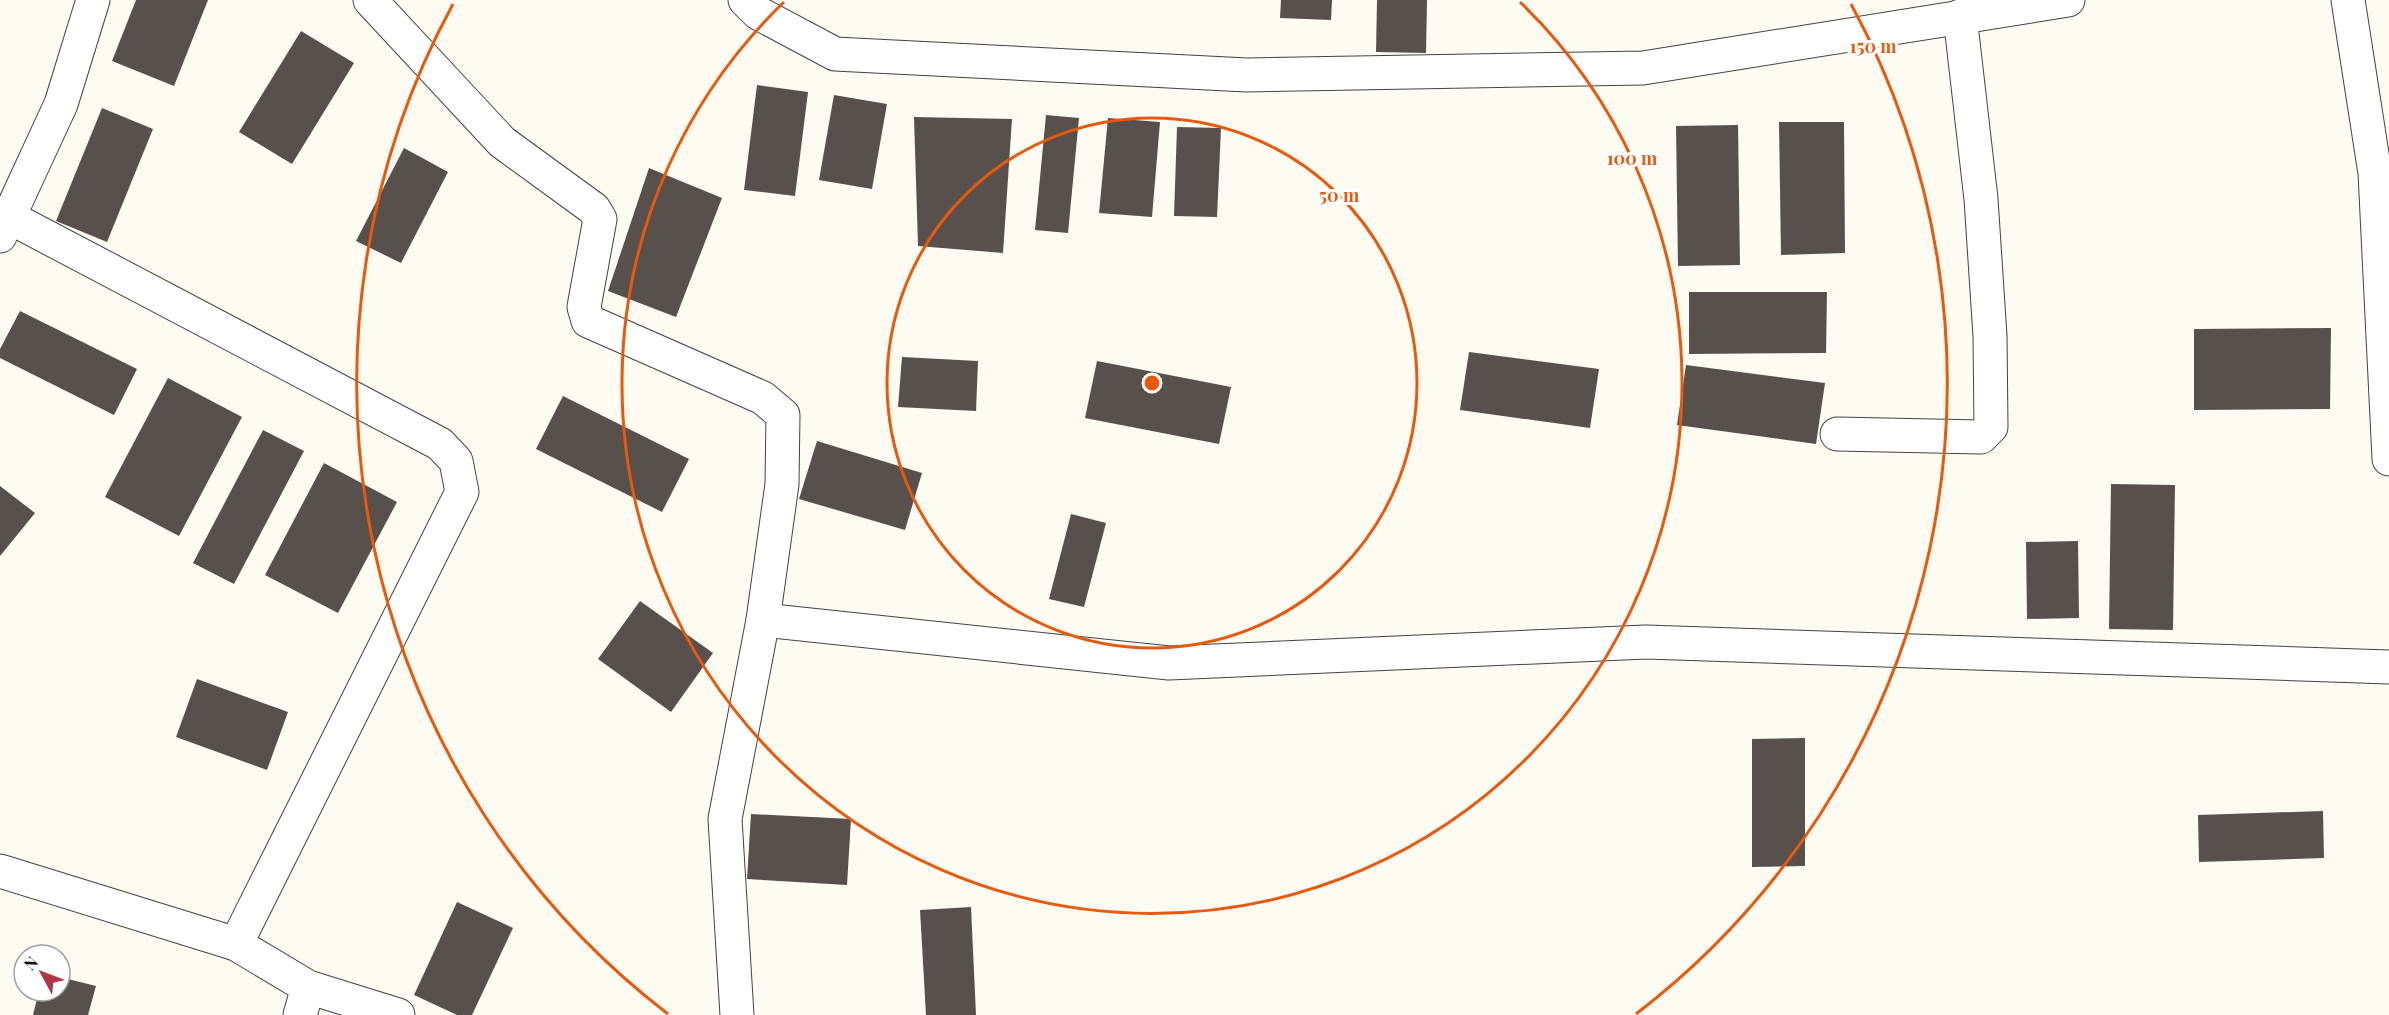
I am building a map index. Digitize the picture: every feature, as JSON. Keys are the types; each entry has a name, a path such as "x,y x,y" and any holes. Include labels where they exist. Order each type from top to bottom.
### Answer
{"street":[{"path":"93,0 61,104 4,227 440,444 456,461 462,492 236,944"},
{"path":"370,0 502,142 594,209 600,219 584,307 588,321 763,398 783,416 782,484 763,620 725,819 737,1015"},
{"path":"745,0 758,13 835,54 1247,75 1643,69 2068,0"},
{"path":"2348,0 2375,173 2389,459"},
{"path":"1837,434 1981,437 1991,428 1990,336 1981,199 1960,16"},
{"path":"763,620 1169,663 1646,642 2389,667"},
{"path":"0,871 236,944 304,1001 398,1015"}],"building":[{"path":"136,0 208,0 174,86 112,61"},
{"path":"1281,0 1332,0 1331,20 1280,18"},
{"path":"1377,0 1427,0 1426,53 1376,52"},
{"path":"301,31 354,63 292,164 239,132"},
{"path":"757,85 808,92 795,196 744,190"},
{"path":"834,95 887,104 872,189 819,180"},
{"path":"102,108 153,129 107,242 56,221"},
{"path":"1046,115 1079,118 1068,233 1035,230"},
{"path":"914,117 1012,119 1003,253 918,246"},
{"path":"1108,118 1160,122 1152,217 1099,213"},
{"path":"1779,122 1844,122 1845,253 1781,255"},
{"path":"1738,125 1740,265 1678,266 1676,126"},
{"path":"1177,127 1221,128 1217,217 1174,216"},
{"path":"404,148 448,172 401,263 356,241"},
{"path":"649,168 722,198 676,317 608,291"},
{"path":"1689,292 1827,292 1826,353 1689,354"},
{"path":"20,311 137,369 114,415 0,358 0,349"},
{"path":"2331,328 2330,409 2194,410 2194,329"},
{"path":"1469,352 1599,369 1590,428 1460,410"},
{"path":"902,357 978,361 976,411 898,407"},
{"path":"1097,361 1231,387 1219,444 1085,418"},
{"path":"1686,365 1825,383 1816,444 1677,425"},
{"path":"168,378 242,417 179,536 105,497"},
{"path":"563,396 689,459 662,512 536,449"},
{"path":"263,430 304,451 234,584 193,563"},
{"path":"817,441 922,473 905,530 799,499"},
{"path":"324,463 397,502 338,613 265,575"},
{"path":"2111,484 2175,485 2173,630 2109,629"},
{"path":"0,486 35,513 0,556"},
{"path":"1071,514 1106,523 1084,607 1049,599"},
{"path":"2078,541 2079,618 2027,619 2026,542"},
{"path":"640,601 713,653 671,712 598,659"},
{"path":"197,679 288,712 267,770 176,737"},
{"path":"1805,738 1805,866 1752,867 1752,739"},
{"path":"2323,811 2324,858 2199,862 2198,815"},
{"path":"751,814 851,819 847,885 747,879"},
{"path":"457,902 513,928 472,1015 457,1015 414,995"},
{"path":"971,907 976,1015 926,1015 920,910"},
{"path":"72,980 96,986 88,1015 33,1015 36,1003 72,1003"}]}
